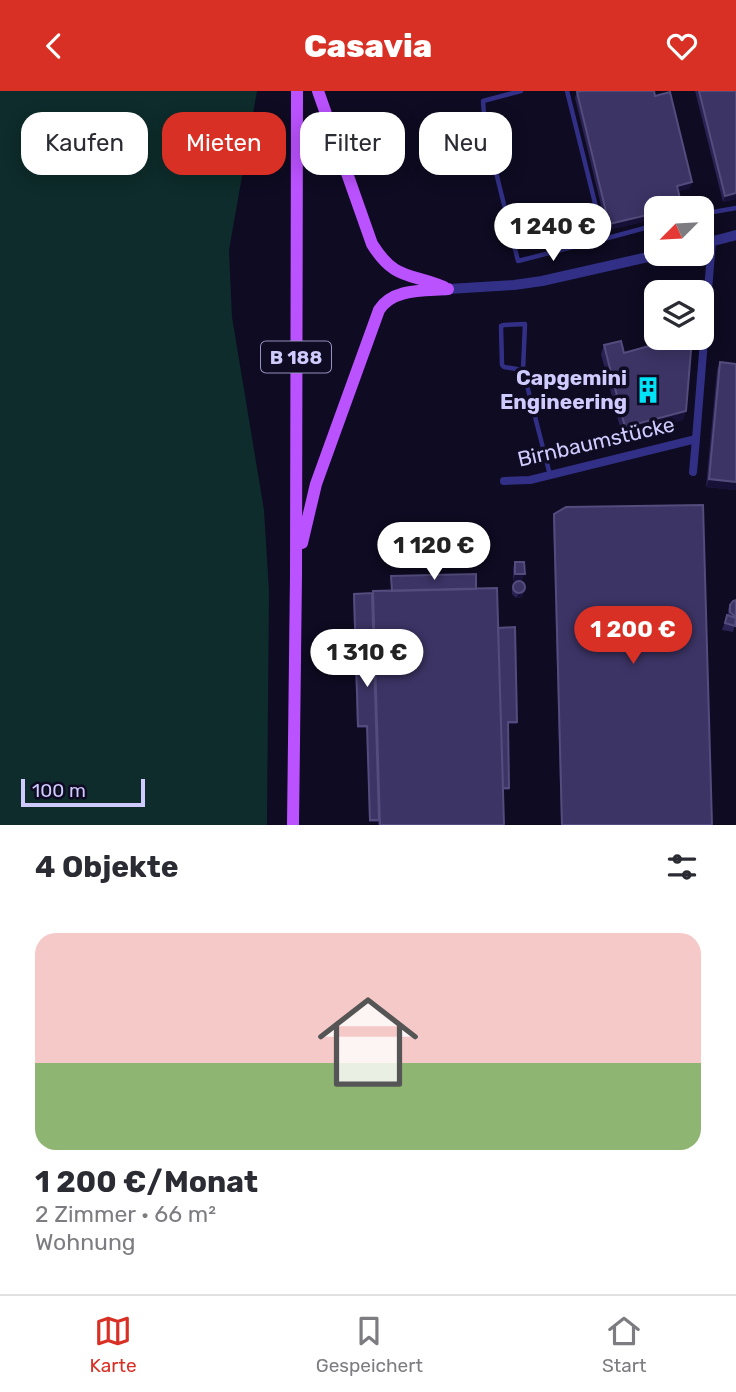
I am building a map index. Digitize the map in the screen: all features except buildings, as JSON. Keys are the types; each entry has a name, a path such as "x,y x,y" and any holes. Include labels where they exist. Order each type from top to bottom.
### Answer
{"main road":[{"name":"B 188","path":"293,825 297,91"},
{"path":"318,91 372,244 378,254 398,273 447,289"},
{"path":"296,575 316,484 379,310 387,299 399,294 447,289"}],"street":[{"name":"Birnbaumstücke","path":"714,240 736,235"},
{"path":"447,289 542,281 644,258"},
{"name":"Birnbaumstücke","path":"693,473 706,266"},
{"name":"Birnbaumstücke","path":"504,481 530,480 696,439"}],"lane":[{"path":"521,91 483,101 485,128 517,261 644,228"},
{"path":"567,91 604,239"},
{"path":"714,212 736,208"},
{"path":"523,370 502,365 501,326 525,324 523,370 550,475"}],"green space":[{"path":"0,91 257,91 253,112 162,112 162,175 242,175 229,250 232,317 264,510 269,591 267,825 0,825"}],"place":[{"name":"Capgemini Engineering","path":"648,390"}]}
